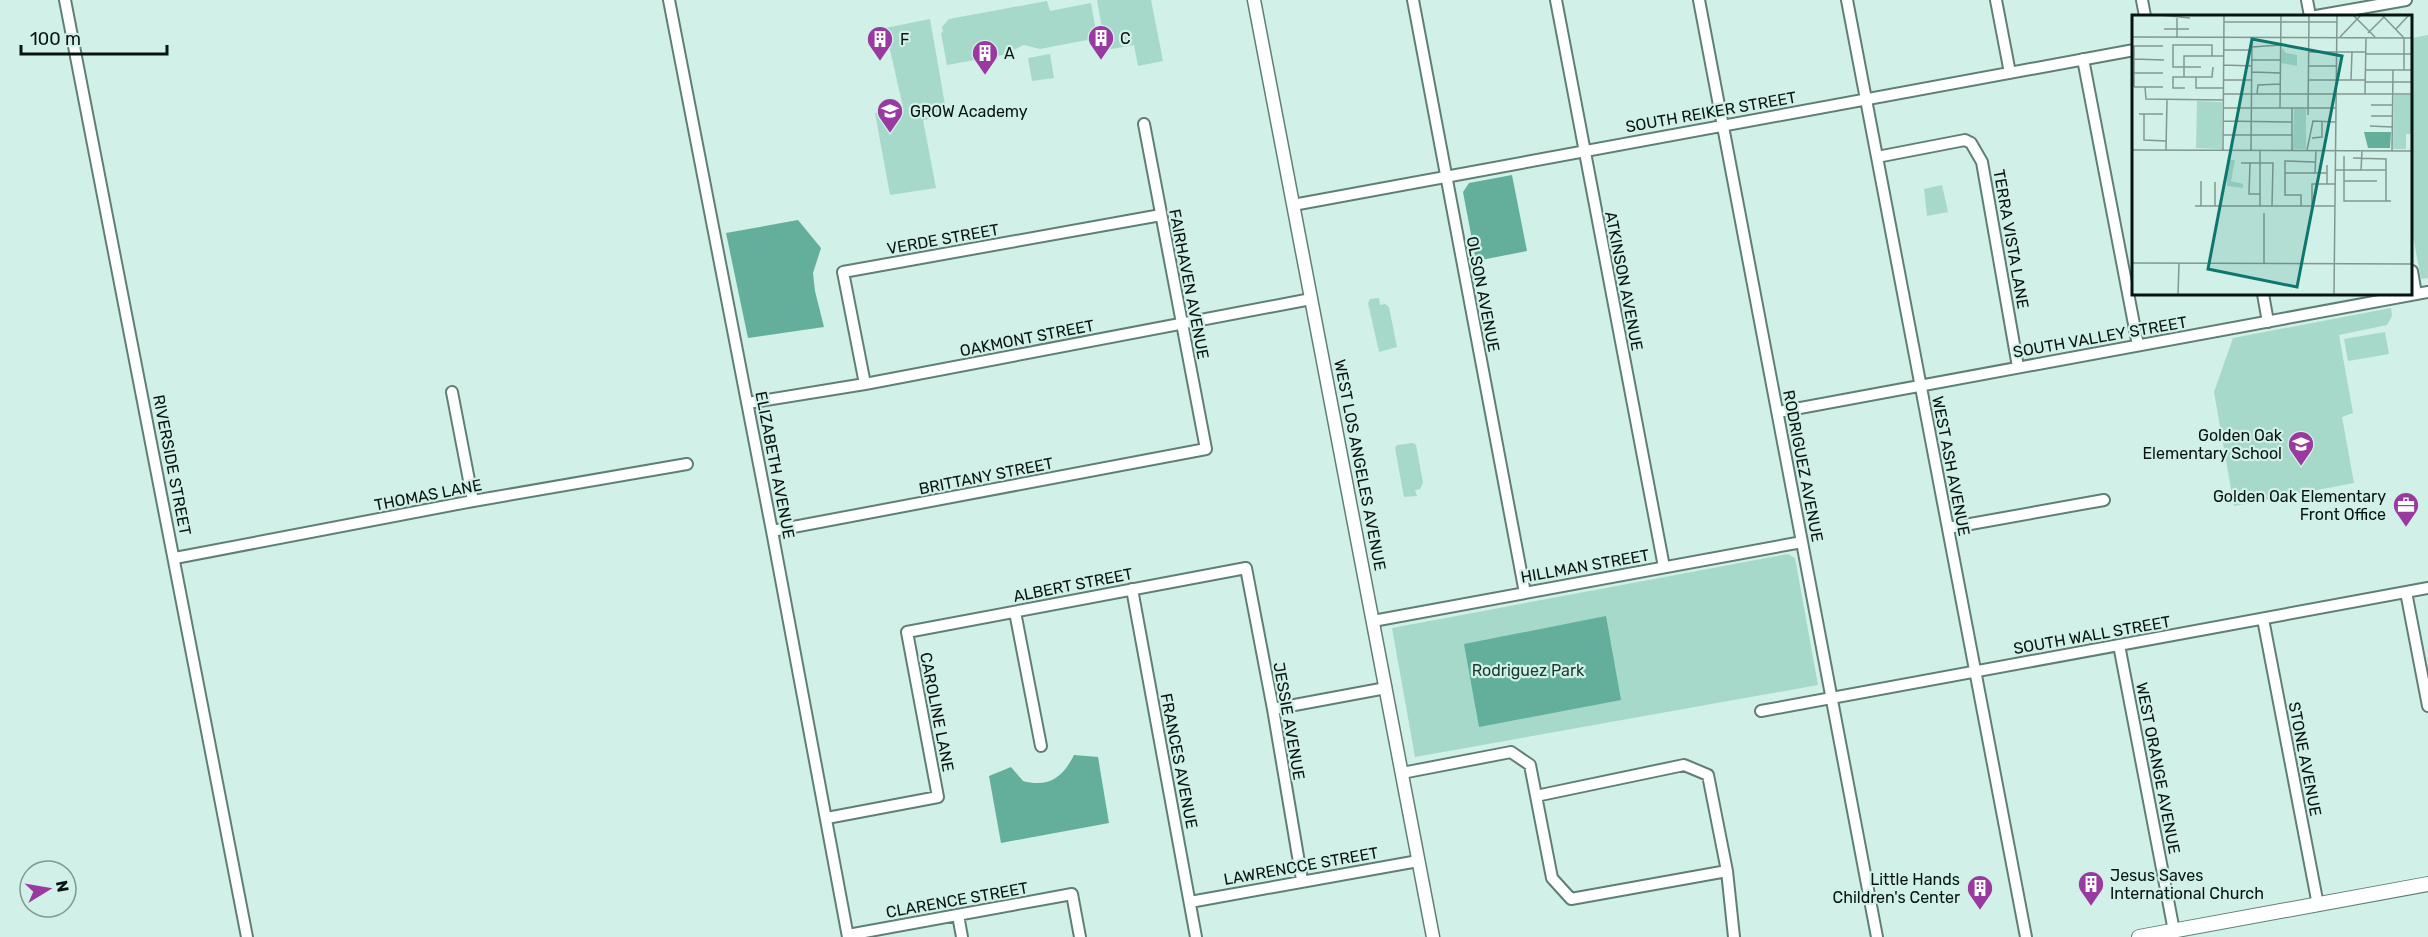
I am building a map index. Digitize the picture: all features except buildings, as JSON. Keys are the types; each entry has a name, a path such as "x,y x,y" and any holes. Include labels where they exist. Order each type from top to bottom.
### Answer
{"main road":[{"path":"2139,937 2174,933 2428,884"}],"street":[{"name":"RIVERSIDE STREET","path":"65,0 247,937"},
{"name":"ELIZABETH AVENUE","path":"669,0 748,403 848,936"},
{"name":"WEST LOS ANGELES AVENUE","path":"1254,0 1433,937"},
{"name":"OLSON AVENUE","path":"1413,0 1524,593"},
{"name":"ATKINSON AVENUE","path":"1556,0 1664,567"},
{"name":"RODRIGUEZ AVENUE","path":"1699,0 1877,937"},
{"name":"WEST ASH AVENUE","path":"1847,0 2026,937"},
{"path":"1996,0 2010,73"},
{"path":"2142,0 2145,15"},
{"path":"2307,0 2310,15"},
{"path":"2340,14 2406,0"},
{"name":"SOUTH REIKER STREET","path":"1293,205 2132,50"},
{"path":"2083,59 2138,345"},
{"name":"FAIRHAVEN AVENUE","path":"1144,124 1206,449"},
{"name":"TERRA VISTA LANE","path":"1876,157 1965,140 1971,143 1982,162 2019,367"},
{"name":"VERDE STREET","path":"865,384 843,272 1161,215"},
{"path":"2413,276 2416,294"},
{"name":"SOUTH VALLEY STREET","path":"2413,295 2428,292"},
{"path":"2263,296 2268,321"},
{"name":"SOUTH VALLEY STREET","path":"1778,412 2405,296"},
{"name":"OAKMONT STREET","path":"748,403 865,384 1311,299"},
{"path":"452,392 473,501"},
{"name":"BRITTANY STREET","path":"772,531 1206,449"},
{"name":"THOMAS LANE","path":"175,558 473,501 687,464"},
{"path":"1948,528 2104,500"},
{"name":"HILLMAN STREET","path":"1373,621 1802,542"},
{"name":"ALBERT STREET","path":"907,633 1246,568"},
{"name":"JESSIE AVENUE","path":"1246,568 1302,880"},
{"name":"SOUTH WALL STREET","path":"1761,711 2428,588"},
{"name":"FRANCES AVENUE","path":"1132,590 1197,937"},
{"path":"2406,592 2428,706"},
{"path":"1015,612 1041,746"},
{"name":"STONE AVENUE","path":"2263,619 2318,905"},
{"name":"CAROLINE LANE","path":"827,818 938,797 907,633"},
{"name":"WEST ORANGE AVENUE","path":"2119,645 2174,933"},
{"path":"1273,710 1386,688"},
{"path":"1402,772 1511,752 1530,765 1552,878 1571,899 1727,871"},
{"path":"1536,796 1684,765 1708,775 1727,871 1734,937"},
{"name":"LAWRENCCE STREET","path":"1190,902 1302,880 1418,861"},
{"name":"CLARENCE STREET","path":"848,936 1072,894 1080,937"},
{"path":"958,915 962,937"}],"green space":[{"path":"1097,0 1151,0 1163,61 1138,66 1134,45 1106,50"},
{"path":"1047,1 1050,11 1091,3 1097,38 1040,49 1024,45 1003,55 947,65 941,33 943,32 942,27 949,19"},
{"path":"930,19 947,116 923,120 936,188 890,195 875,113 903,107 885,28"},
{"path":"2428,35 2428,278 2421,279 2413,236 2413,38"},
{"path":"1050,54 1054,78 1032,81 1028,58"},
{"path":"1942,185 1948,212 1927,216 1924,189"},
{"path":"1379,298 1380,305 1385,304 1389,307 1397,347 1379,352 1368,303 1370,299"},
{"path":"2391,308 2392,316 2387,325 2339,335 2353,413 2342,417 2354,483 2234,506 2214,392 2233,338"},
{"path":"2385,332 2389,354 2348,361 2344,339"},
{"path":"1413,443 1416,445 1423,483 1420,489 1415,490 1417,496 1404,497 1395,448 1397,445"},
{"name":"Rodriguez Park","path":"1788,554 1795,558 1818,685 1415,757 1392,628"}],"shaded area":[{"path":"1512,175 1527,251 1476,261 1463,192 1469,183"},
{"path":"798,220 821,248 813,273 824,327 748,338 726,233"},
{"path":"1606,616 1621,700 1479,727 1464,644"},
{"path":"1074,755 1098,757 1109,823 1001,843 989,776 1011,767 1023,781 1048,782 1060,775"}],"place":[{"name":"C","path":"1101,61"},
{"name":"F","path":"880,62"},
{"name":"A","path":"985,76"},
{"name":"GROW Academy","path":"890,134"},
{"name":"Golden Oak Elementary School","path":"2301,467"},
{"name":"Golden Oak Elementary Front Office","path":"2406,528"},
{"name":"Jesus Saves International Church","path":"2091,907"},
{"name":"Little Hands Children's Center","path":"1980,911"}]}
